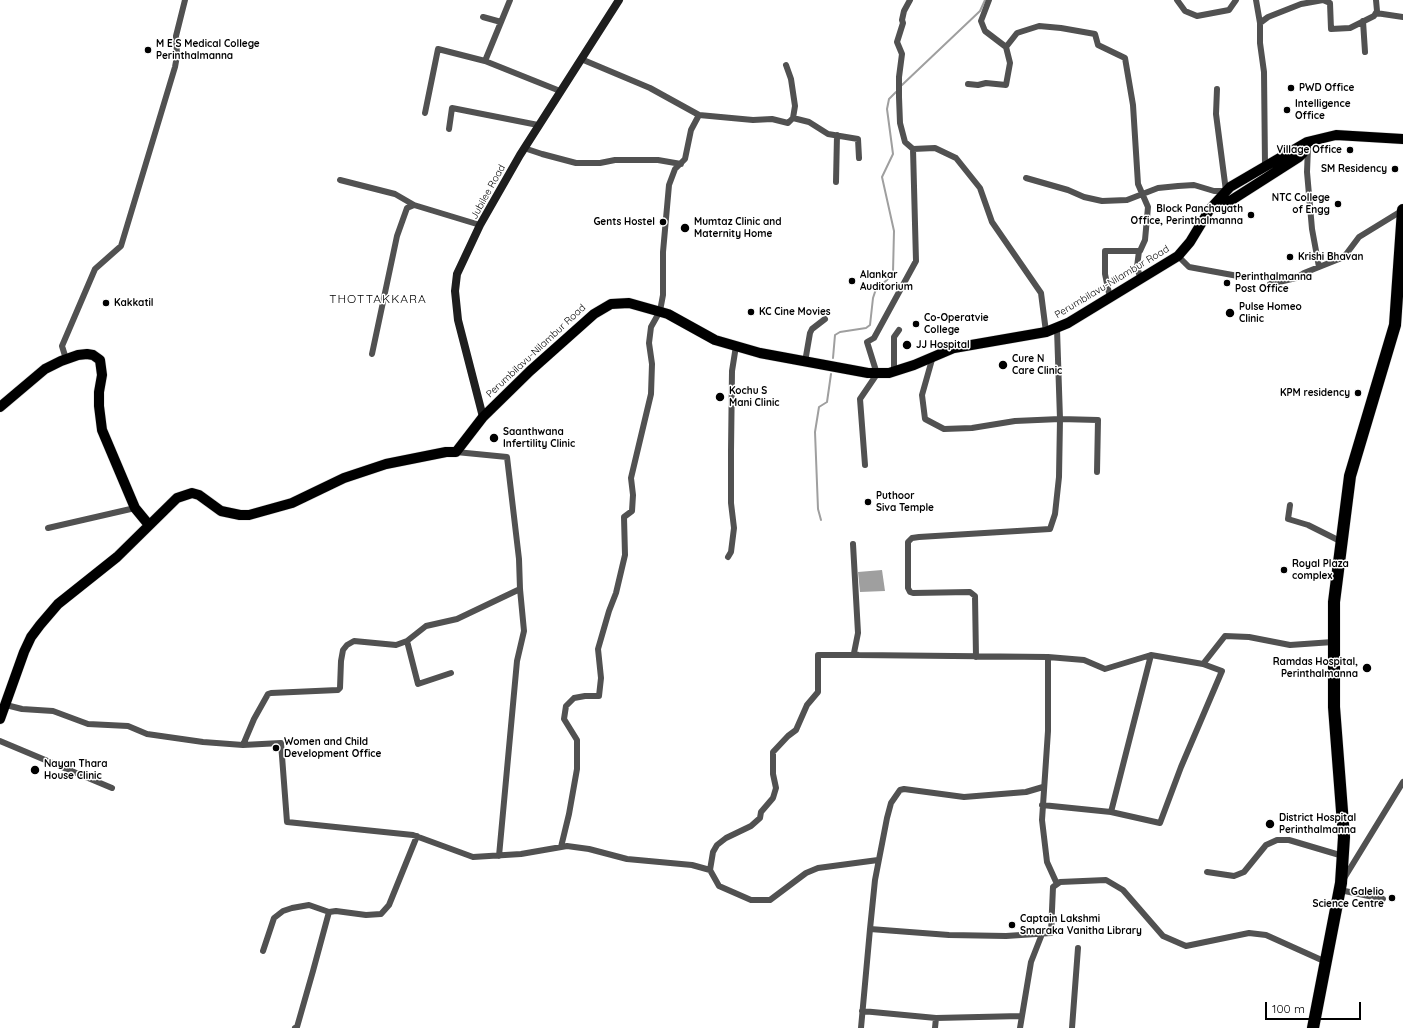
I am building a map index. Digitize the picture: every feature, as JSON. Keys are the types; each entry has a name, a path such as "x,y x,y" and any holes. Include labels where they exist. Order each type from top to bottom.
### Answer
{"highway":[{"path":"1313,1028 1341,886 1344,836 1334,707 1334,602 1350,476 1395,325 1403,215"}],"main road":[{"name":"Jubilee Road","path":"483,417 458,320 455,291 457,274 480,226 524,148 619,0"},
{"name":"Perumbilavu-Nilambur Road","path":"456,452 483,417 530,371 602,307 619,302 660,311 680,319 715,340 805,362 877,374 894,372 933,356 965,346 1057,329 1141,280 1178,256 1190,242 1210,209 1226,191 1265,165 1308,142 1336,135 1403,139"},
{"path":"1210,209 1227,203 1298,157 1303,153 1308,142"},
{"path":"0,407 46,369 66,359 87,354 94,355 100,360 102,375 98,392 101,424 108,446 135,508 149,525"},
{"path":"0,720 30,637 58,604 117,557 177,498 185,494 200,495 221,511 240,515 249,514 292,503 344,478 386,464 446,452 456,452"}],"street":[{"path":"66,359 62,346 95,269 121,246 175,67 176,36 185,0"},
{"path":"485,61 510,0"},
{"path":"865,465 860,399 877,374 867,342 874,338 916,261 913,149 906,142 900,123 899,77 902,54 897,42 903,23 902,20 904,11 910,0"},
{"path":"968,84 978,85 986,83 1006,85 1010,63 1006,47 985,31 980,21 989,0"},
{"path":"1177,0 1185,11 1197,16 1229,10 1236,0"},
{"path":"1256,0 1260,23 1260,42 1264,72 1265,165"},
{"path":"1260,23 1268,17 1301,4 1323,0 1330,4 1331,28 1350,28 1376,13 1403,17"},
{"path":"1376,0 1376,13"},
{"path":"483,17 501,22"},
{"path":"1364,21 1365,52"},
{"path":"1006,47 1017,33 1039,26 1061,28 1095,34 1098,45 1125,58 1133,105 1138,184 1148,207 1145,240 1139,251 1137,267 1141,280"},
{"path":"425,113 438,49 485,61 560,91"},
{"path":"581,59 650,88 699,114 753,120 772,119 788,123 793,118 795,106 791,79 786,65"},
{"path":"1026,178 1068,190 1084,197 1102,201 1127,200 1158,188 1194,185 1214,191 1226,191 1216,114 1217,89"},
{"path":"449,129 452,108 538,125"},
{"path":"561,847 569,814 577,769 577,740 564,719 566,706 574,698 599,696 601,678 598,649 616,593 625,555 624,517 632,511 634,495 631,478 650,394 652,364 649,343 651,326 660,311 663,295 663,252 667,195 670,178 677,166 685,159 691,130 699,114"},
{"path":"793,118 809,122 821,131 858,138 859,158"},
{"path":"836,182 837,135"},
{"path":"1308,142 1307,172 1312,229 1319,268"},
{"path":"524,148 576,162 600,163 615,160 658,160 681,164"},
{"path":"913,149 935,148 956,158 980,188 992,222 1041,293 1046,332"},
{"path":"340,180 394,194 414,205 480,226"},
{"path":"372,354 397,236 407,208 414,205"},
{"path":"1270,284 1296,278 1304,273 1344,257 1359,237 1403,215"},
{"path":"1110,298 1105,274 1105,251 1139,251"},
{"path":"1178,256 1189,267 1238,276"},
{"path":"805,362 810,333 812,329 826,320"},
{"path":"976,657 975,596 970,592 913,594 910,592 908,588 908,542 912,538 919,537 1050,529 1055,514 1059,477 1060,419 1057,329"},
{"path":"894,372 894,337 899,330"},
{"path":"728,557 731,552 734,528 731,503 732,371 736,346"},
{"path":"933,356 922,395 925,419 944,429 1060,419 1098,420 1097,472"},
{"path":"456,452 507,457 519,559 524,631 517,661 499,856"},
{"path":"1290,505 1288,519 1308,525 1342,542"},
{"path":"48,528 135,508"},
{"path":"853,544 858,633 854,653 858,655"},
{"path":"243,746 254,719 268,694 271,692 338,690 340,688 340,661 343,650 347,645 354,642 396,645 407,641 426,626 457,619 520,589"},
{"path":"1203,664 1225,636 1249,636 1290,645 1333,642"},
{"path":"407,641 418,684 451,673"},
{"path":"878,860 818,868 806,873 770,900 751,900 719,886 710,870 713,852 717,845 726,838 751,826 773,798 776,788 772,765 773,752 796,730 807,705 818,692 818,655 1048,657 1084,660 1105,669 1151,655 1203,664 1222,671 1181,766 1160,823 1111,812 1042,805"},
{"path":"1111,812 1151,655"},
{"path":"1048,657 1048,731 1042,805 1047,862 1057,884"},
{"path":"6,705 22,709 53,711 88,724 128,726 147,734 203,742 243,746 281,743 287,822 417,836 473,857 521,854 567,846 582,848 626,859 692,865 710,870"},
{"path":"0,740 112,788"},
{"path":"1383,899 1341,886 1403,782"},
{"path":"860,1028 878,860 891,802 900,790 904,789 946,796 964,797 1026,792 1043,787"},
{"path":"263,951 274,918 283,911 292,908 309,905 329,912 336,911 366,915 381,914 389,905 417,836"},
{"path":"1207,872 1234,876 1244,872 1266,845 1277,840 1289,840 1343,856"},
{"path":"870,929 949,935 1006,936 1050,933 1053,887 1060,882 1101,880 1113,883 1123,890 1163,936 1186,946 1249,933 1266,935 1326,962"},
{"path":"295,1028 297,1027 329,912"},
{"path":"1020,1028 1031,962 1042,934"},
{"path":"1072,1028 1078,948"},
{"path":"862,1011 936,1018 1021,1016"},
{"path":"935,1028 936,1018"}],"shaded area":[{"path":"882,570 885,591 860,592 858,572"}],"waterway":[{"path":"902,85 980,11 985,0"},
{"path":"833,358 835,335 840,332 866,328 870,325 873,298 876,289 887,280 893,272 894,231 882,177 893,154 887,109 889,99 896,92"},
{"path":"821,520 818,509 815,432 819,407 827,402 831,374"}],"place":[{"name":"M E S Medical College Perinthalmanna","path":"148,50"},
{"name":"PWD Office","path":"1291,88"},
{"name":"Intelligence Office","path":"1287,110"},
{"name":"Village Office","path":"1350,150"},
{"name":"SM Residency","path":"1395,169"},
{"name":"NTC College of Engg","path":"1338,204"},
{"name":"Block Panchayath Office, Perinthalmanna","path":"1251,215"},
{"name":"Gents Hostel","path":"663,222"},
{"name":"Mumtaz Clinic and Maternity Home","path":"685,228"},
{"name":"Krishi Bhavan","path":"1290,257"},
{"name":"Alankar Auditorium","path":"852,281"},
{"name":"Perinthalmanna Post Office","path":"1227,283"},
{"name":"Kakkatil","path":"106,303"},
{"name":"KC Cine Movies","path":"751,312"},
{"name":"Pulse Homeo Clinic","path":"1230,313"},
{"name":"Co-Operatvie College","path":"916,324"},
{"name":"JJ Hospital","path":"907,345"},
{"name":"Cure N Care Clinic","path":"1003,365"},
{"name":"KPM residency","path":"1358,393"},
{"name":"Kochu S Mani Clinic","path":"720,397"},
{"name":"Saanthwana Infertility Clinic","path":"494,438"},
{"name":"Puthoor Siva Temple","path":"868,502"},
{"name":"Royal Plaza complex","path":"1284,570"},
{"name":"Ramdas Hospital, Perinthalmanna","path":"1367,668"},
{"name":"Women and Child Development Office","path":"276,748"},
{"name":"Nayan Thara House Clinic","path":"35,770"},
{"name":"District Hospital Perinthalmanna","path":"1270,824"},
{"name":"Galelio Science Centre","path":"1392,898"},
{"name":"Captain Lakshmi Smaraka Vanitha Library","path":"1012,925"}],"district":[{"name":"THOTTAKKARA","path":"378,299"}]}
